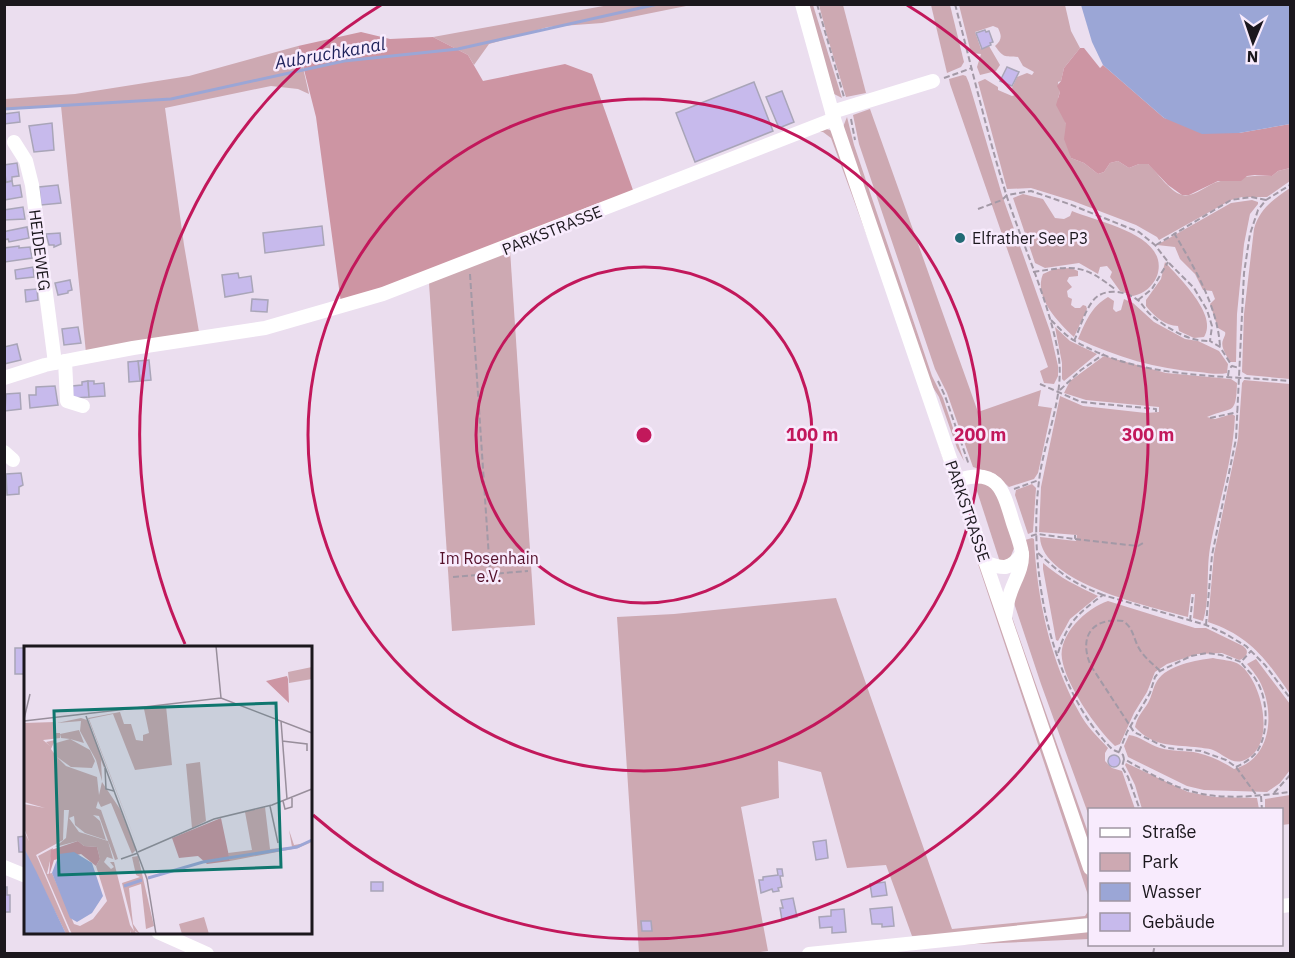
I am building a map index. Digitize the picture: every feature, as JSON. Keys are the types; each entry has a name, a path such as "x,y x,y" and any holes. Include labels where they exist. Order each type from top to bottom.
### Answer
{"street":[{"name":"PARKSTRASSE","path":"801,4 833,116 965,478 986,563 1088,865"},
{"path":"833,116 848,108 933,81"},
{"name":"PARKSTRASSE","path":"60,362 265,328 382,294 468,263 833,116"},
{"name":"HEIDEWEG","path":"14,142 26,161 32,184 67,401 83,406"},
{"path":"4,378 60,362"},
{"path":"965,478 986,477 997,482 1004,492 1022,554 1021,567 1009,596 1005,619"},
{"path":"986,563 1007,567 1016,563 1022,554"},
{"path":"4,867 24,875"},
{"path":"809,954 1088,925"},
{"path":"160,934 207,954"}],"path":[{"path":"817,4 839,85 848,108 855,140"},
{"path":"955,4 1007,195 1051,320 1060,368 1059,391 1039,480 1037,534 1042,595 1057,656 1074,696 1085,715 1114,751 1119,752 1124,759 1188,790 1218,795 1259,796 1290,792"},
{"path":"933,81 972,68"},
{"path":"1206,625 1212,555 1236,439 1244,273 1248,244 1258,210 1266,200 1290,185"},
{"path":"978,208 1002,200 1007,195 1030,191 1139,232 1155,245 1194,288 1207,310 1212,326 1210,341"},
{"path":"1155,245 1231,200 1251,197 1266,200"},
{"path":"1174,233 1207,297 1219,335 1220,347"},
{"path":"1138,300 1152,289 1168,262"},
{"path":"468,263 490,573"},
{"path":"1033,272 1073,266 1100,277 1118,291 1138,300 1151,315 1183,336 1210,341 1220,347 1232,366 1239,368"},
{"path":"1074,340 1092,302 1097,297 1118,291"},
{"path":"1051,320 1074,340 1104,354 1132,363 1168,372 1290,381"},
{"path":"1059,391 1081,370 1104,354"},
{"path":"1228,376 1232,366"},
{"path":"937,379 964,448 965,478"},
{"path":"1040,384 1081,402 1156,409 1156,412"},
{"path":"1210,418 1238,412"},
{"path":"1004,492 1039,480"},
{"path":"1037,534 1138,546 1145,542"},
{"path":"1038,553 1053,569 1077,584 1103,595 1206,625 1224,633 1251,651 1265,665 1290,698"},
{"path":"453,577 528,571"},
{"path":"1190,621 1193,594"},
{"path":"1057,656 1064,634 1075,617 1103,595"},
{"path":"1160,671 1142,653 1134,639 1133,632 1123,621 1099,622 1093,627 1086,642 1085,654 1134,732 1167,748 1201,751 1226,760 1236,767 1259,796 1262,808"},
{"path":"1241,662 1251,651"},
{"path":"1119,752 1160,671 1191,656 1207,653 1241,662 1257,680 1265,708 1266,724 1259,749 1252,757 1236,767"},
{"path":"1124,759 1122,767 1139,808"},
{"path":"1273,794 1290,775"}],"green space":[{"path":"609,5 691,5 602,23 548,27 489,44 474,65 468,55 433,37"},
{"path":"807,5 813,5 842,98 834,94"},
{"path":"819,5 843,5 866,93 846,97"},
{"path":"931,5 950,5 964,62 961,67 947,73"},
{"path":"959,5 1065,5 1071,31 1080,48 1064,68 1061,81 1058,82 1060,92 1058,98 1066,124 1071,158 1084,163 1098,174 1104,172 1110,163 1118,161 1129,168 1139,164 1148,164 1173,190 1182,195 1195,193 1224,180 1272,176 1278,171 1290,168 1290,181 1267,197 1242,197 1231,200 1159,240 1136,225 1073,201 1031,188 1007,189 978,82 985,79 998,87 998,90 1012,96 1015,95 1012,88 1017,77 1027,73 1032,75 1034,72 1023,66 1018,57 1000,53 995,46 1001,38 1000,33 998,28 993,26 975,32 981,49 989,46 1000,65 996,71 980,75 977,67 981,54 971,53"},
{"path":"298,46 309,94 298,89 271,86 165,108 199,332 86,353 61,106 5,110 5,99 75,94 189,76"},
{"path":"963,75 969,83 1002,195 1050,331 1058,366 1058,376 1054,384 1044,383 1040,371 1048,367 950,84 949,79"},
{"path":"870,109 978,412 1041,390 1038,406 1052,408 1038,473 1034,479 1009,487 995,474 973,467 947,393 935,369 859,144 853,115"},
{"path":"847,117 854,145 932,376 943,398 964,461 939,397 929,381 843,127"},
{"path":"823,128 833,131 892,296 1088,878 1088,895 889,296 831,138 823,132 810,131"},
{"path":"1290,188 1290,379 1247,375 1242,372 1244,314 1254,229 1264,210"},
{"path":"1023,194 1043,199 1055,218 1064,219 1070,216 1072,211 1129,232 1143,240 1153,250 1158,262 1157,276 1153,283 1145,291 1133,296 1120,291 1110,277 1112,272 1107,266 1100,267 1098,274 1079,263 1045,268 1035,263 1013,198"},
{"path":"1252,200 1258,204 1250,214 1244,244 1237,314 1236,362 1230,362 1222,346 1225,332 1218,328 1210,304 1215,299 1212,291 1203,290 1195,274 1180,259 1175,247 1157,245 1231,203"},
{"name":"Im Rosenhain e.V.","path":"510,250 535,625 452,631 429,283"},
{"path":"1165,262 1202,308 1207,328 1204,337 1194,338 1179,331 1178,326 1160,320 1146,306 1146,300 1161,279"},
{"path":"1071,268 1078,271 1078,276 1069,277 1067,281 1072,287 1067,291 1068,297 1072,299 1071,305 1080,308 1083,305 1087,309 1074,337 1049,309 1044,300 1041,283 1043,274 1054,269"},
{"path":"1108,297 1114,301 1113,309 1116,312 1121,310 1124,299 1133,303 1154,322 1185,339 1198,341 1219,351 1228,364 1227,373 1209,373 1152,365 1122,357 1078,339 1093,310"},
{"path":"1055,327 1070,341 1097,354 1064,381 1062,379 1062,363"},
{"path":"1104,356 1166,373 1231,379 1237,383 1234,406 1207,417 1215,419 1232,414 1235,416 1228,466 1210,548 1203,621 1193,618 1195,594 1191,594 1188,617 1149,607 1078,580 1058,568 1045,553 1040,537 1076,541 1077,535 1039,532 1041,487 1060,396 1083,406 1146,413 1159,412 1159,407 1086,400 1064,393 1070,381"},
{"path":"1244,380 1290,384 1290,694 1256,650 1235,634 1208,622 1214,554 1238,439"},
{"path":"983,482 995,487 1015,546 1010,558 1000,562 977,491 978,483"},
{"path":"1032,484 1036,488 1033,532 1028,534 1015,495 1016,490"},
{"path":"1034,539 1042,606 1060,671 1082,717 1108,748 1105,761 1112,768 1122,771 1135,808 1088,808 1088,813 1013,600 1025,540"},
{"path":"1043,563 1062,577 1098,596 1070,619 1058,641 1056,640"},
{"path":"836,598 952,929 1085,916 1088,912 1088,919 954,934 912,936 886,865 847,868 821,772 778,761 779,798 741,807 768,951 746,954 639,953 617,617 674,614"},
{"path":"1108,601 1195,628 1206,628 1243,646 1247,651 1246,654 1239,660 1222,653 1197,654 1167,664 1155,672 1120,744 1115,746 1083,706 1069,681 1062,659 1065,640 1076,623 1091,610"},
{"path":"1012,617 1088,832 1088,849 1013,626"},
{"path":"1213,658 1240,665 1255,685 1260,700 1263,730 1260,743 1253,754 1242,761 1231,760 1209,749 1155,741 1135,727 1156,683 1162,676 1183,664"},
{"path":"1256,659 1290,704 1290,770 1280,783 1267,792 1204,790 1187,786 1128,757 1124,746 1129,735 1160,748 1208,756 1234,769 1246,764 1256,756 1267,734 1268,709 1265,696 1257,676 1247,664"},
{"path":"1126,763 1188,792 1214,797 1257,798 1259,808 1142,808 1135,785"},
{"path":"1290,795 1290,824 1283,825 1283,808 1265,808 1265,799"},
{"path":"1088,929 1088,939 953,945"}],"shaded area":[{"path":"361,32 390,39 433,37 468,55 483,81 565,64 592,74 634,193 341,303 316,117 298,46"},
{"path":"1080,48 1084,48 1100,68 1103,65 1164,118 1239,133 1290,124 1290,168 1278,171 1272,176 1255,175 1247,176 1241,181 1218,181 1189,195 1182,195 1168,185 1148,164 1139,164 1129,168 1118,161 1110,163 1104,172 1098,174 1084,163 1071,158 1064,139 1066,124 1056,105 1060,92 1057,86 1061,81 1064,68"}],"water":[{"path":"1081,5 1290,5 1290,124 1239,133 1202,134 1164,118 1103,65 1092,42"}],"building":[{"path":"989,31 993,42 982,49 976,33"},
{"path":"1007,67 1019,72 1012,86 1000,81"},
{"path":"754,82 773,131 695,162 676,113"},
{"path":"782,91 794,122 779,128 766,97"},
{"path":"19,112 20,122 4,124 4,114"},
{"path":"52,123 54,150 34,152 29,126"},
{"path":"17,163 19,176 12,177 12,181 6,182 4,165"},
{"path":"12,181 13,186 20,185 22,197 4,200 4,183"},
{"path":"58,185 61,203 41,205 39,187"},
{"path":"23,207 25,219 4,220 4,210"},
{"path":"322,226 324,245 265,253 263,233"},
{"path":"27,227 29,238 9,242 8,239 4,240 4,232"},
{"path":"60,233 61,244 54,247 54,245 49,245 46,234"},
{"path":"19,246 19,248 30,247 32,258 5,262 4,248"},
{"path":"33,267 34,277 16,279 15,270"},
{"path":"238,273 239,278 251,276 253,292 225,297 222,275"},
{"path":"70,280 72,290 58,295 55,283"},
{"path":"37,289 38,300 26,302 25,290"},
{"path":"252,299 268,300 267,312 251,311"},
{"path":"78,327 81,343 64,345 62,329"},
{"path":"17,344 21,360 4,364 4,347"},
{"path":"149,360 151,380 140,381 138,361"},
{"path":"138,361 140,381 129,382 128,362"},
{"path":"88,381 89,397 73,398 72,386 82,385 82,382"},
{"path":"88,381 94,381 94,384 104,383 105,396 89,397"},
{"path":"55,386 58,405 30,408 29,395 36,395 36,387"},
{"path":"20,393 21,409 5,411 6,394"},
{"path":"21,473 23,485 19,487 19,494 7,495 6,474"},
{"path":"15,648 24,648 24,674 15,674"},
{"path":"1116,755 1119,756 1119,766 1112,767 1109,766 1108,759 1109,756"},
{"path":"24,836 24,852 19,852 18,837"},
{"path":"826,840 828,858 816,860 813,842"},
{"path":"777,869 782,869 783,876 780,876 782,887 778,888 779,891 773,892 772,889 761,893 759,880 763,880 763,877 778,875"},
{"path":"371,882 383,882 383,891 371,891"},
{"path":"885,882 887,895 872,897 870,884"},
{"path":"4,887 7,887 7,895 10,895 10,912 4,912"},
{"path":"793,898 797,917 782,920 781,900"},
{"path":"892,907 894,926 882,927 882,924 872,924 870,909"},
{"path":"844,909 846,932 832,933 832,927 820,928 819,917 831,916 831,910"},
{"path":"641,921 651,921 652,931 642,931"}],"waterway":[{"name":"Aubruchkanal","path":"4,109 171,99 344,61 458,49 658,4"}],"place":[{"name":"Elfrather See P3","path":"960,238"}]}
